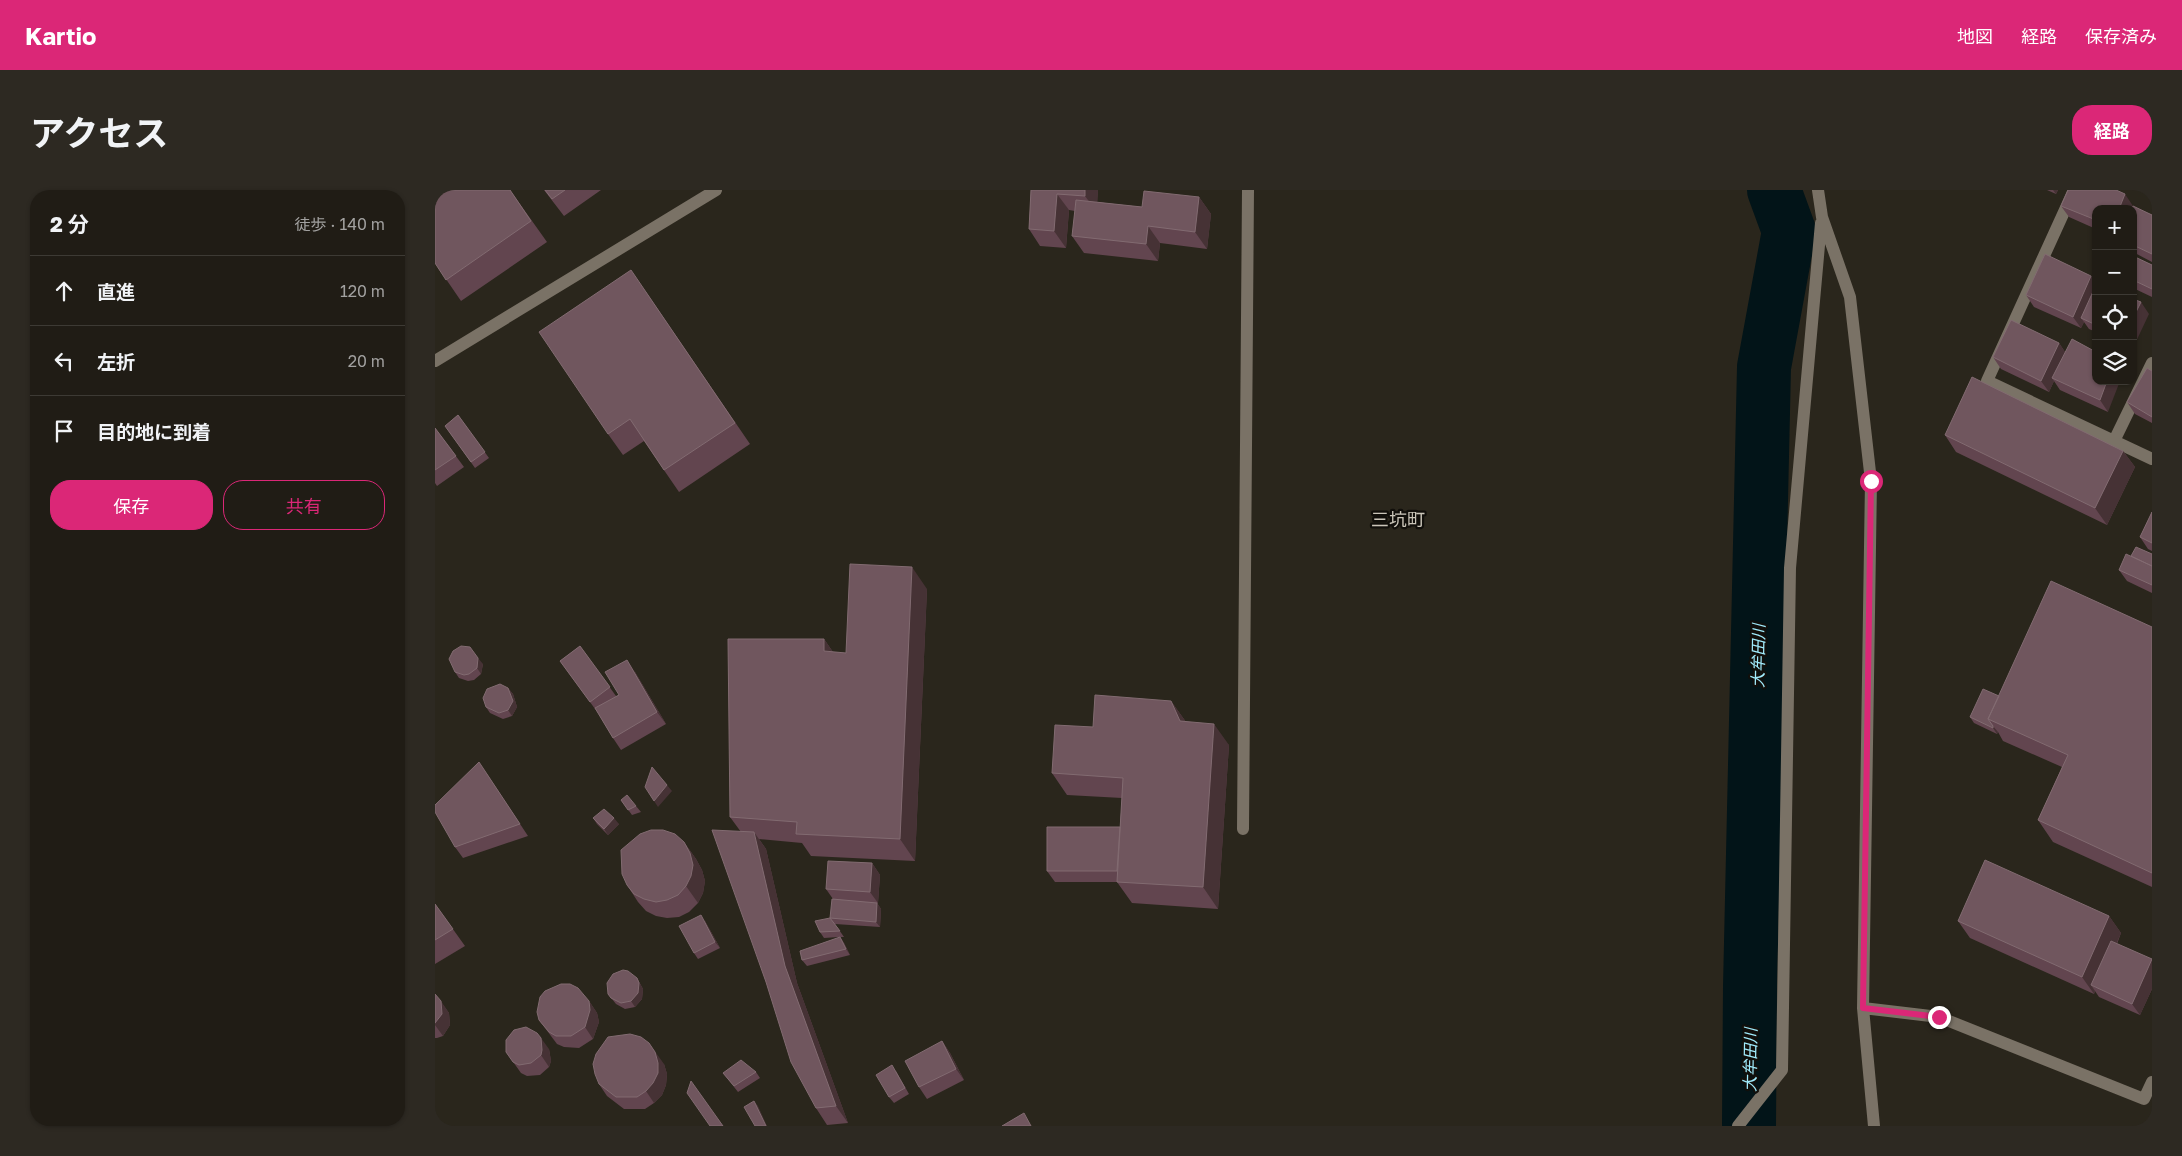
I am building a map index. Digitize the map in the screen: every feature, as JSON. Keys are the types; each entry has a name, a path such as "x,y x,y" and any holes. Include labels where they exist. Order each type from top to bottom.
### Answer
{"street":[{"path":"435,362 716,190"},
{"path":"1243,829 1248,190"},
{"path":"1818,190 1822,217 1849,297 1871,481 1863,1008 1874,1126"},
{"path":"2074,190 1987,381 2152,459"},
{"path":"1738,1126 1782,1070 1790,568 1822,217"},
{"path":"2115,441 2152,363"},
{"path":"1863,1008 1939,1017 2144,1099 2152,1082"}],"building":[{"path":"435,190 510,190 531,221 446,280 435,263"},
{"path":"545,190 565,190 552,199"},
{"path":"1031,190 1085,190 1085,196 1057,194 1054,231 1029,229"},
{"path":"2068,190 2116,190 2125,194 2121,205 2092,205 2092,218 2061,206"},
{"path":"1144,191 1199,197 1195,232 1148,226 1146,244 1072,236 1076,200 1142,207"},
{"path":"2137,208 2152,215 2152,254 2137,247"},
{"path":"2045,254 2091,276 2073,317 2026,295"},
{"path":"2137,258 2152,265 2152,289 2137,282"},
{"path":"631,270 735,423 664,470 630,419 608,434 539,332"},
{"path":"2092,294 2092,323 2081,318"},
{"path":"2137,300 2141,302 2137,310"},
{"path":"2011,320 2059,343 2041,381 1993,357"},
{"path":"2072,339 2092,350 2092,385 2106,385 2100,400 2052,378"},
{"path":"2147,368 2152,371 2152,417 2127,402"},
{"path":"1972,377 2123,451 2095,508 1945,435"},
{"path":"458,415 485,452 471,462 445,426"},
{"path":"435,428 456,456 435,470"},
{"path":"2152,512 2152,543 2140,537"},
{"path":"2136,547 2152,554 2152,566 2131,556"},
{"path":"2126,554 2152,566 2152,585 2119,570"},
{"path":"850,564 912,567 900,839 796,834 797,822 730,817 728,639 824,639 824,651 846,653"},
{"path":"2051,581 2152,627 2152,873 2038,820 2068,755 1988,719"},
{"path":"461,646 470,647 478,658 477,668 464,675 455,672 449,659 453,651"},
{"path":"580,646 610,687 590,702 560,661"},
{"path":"627,660 657,712 613,738 595,708 619,695 605,672"},
{"path":"500,684 508,688 513,701 508,710 499,713 486,707 483,698 487,689"},
{"path":"1983,689 1999,696 1988,719 1993,728 1970,717"},
{"path":"1095,695 1171,701 1180,721 1214,724 1203,887 1117,882 1123,778 1052,773 1055,725 1093,727"},
{"path":"479,762 520,824 455,847 435,812 435,805"},
{"path":"652,767 667,785 654,801 645,787"},
{"path":"627,795 636,806 628,810 621,800"},
{"path":"604,809 614,818 604,829 593,818"},
{"path":"1047,827 1120,827 1117,871 1047,871"},
{"path":"651,830 663,830 675,834 684,842 690,853 693,865 691,876 686,886 678,895 656,902 634,894 622,874 621,850 640,834"},
{"path":"712,830 754,832 785,966 836,1106 816,1108 791,1062 766,982"},
{"path":"1985,860 2109,916 2082,977 1958,921"},
{"path":"828,861 872,863 870,892 826,889"},
{"path":"832,899 877,903 876,922 830,918"},
{"path":"435,904 453,929 435,940"},
{"path":"701,915 715,942 694,953 679,926"},
{"path":"830,918 840,931 820,932 815,921"},
{"path":"840,937 846,949 802,960 800,951"},
{"path":"2111,941 2152,959 2132,1004 2091,985"},
{"path":"623,970 628,971 637,978 639,983 638,993 631,1001 621,1003 611,998 608,994 607,983 613,974"},
{"path":"561,984 570,984 578,988 589,1001 590,1010 585,1027 571,1036 556,1036 549,1032 539,1020 537,1012 540,997 545,991"},
{"path":"435,994 441,1001 442,1014 435,1023"},
{"path":"526,1027 537,1033 541,1038 542,1050 541,1055 531,1063 519,1065 513,1062 506,1052 506,1040 514,1030"},
{"path":"630,1034 641,1037 649,1043 655,1052 658,1073 646,1091 637,1097 616,1097 599,1084 593,1064 596,1054 608,1037"},
{"path":"942,1041 956,1069 919,1087 905,1061"},
{"path":"741,1060 756,1072 734,1086 723,1073"},
{"path":"892,1065 905,1088 889,1097 876,1075"},
{"path":"691,1081 723,1126 710,1126 687,1093"},
{"path":"754,1101 766,1126 755,1126 744,1107"},
{"path":"1024,1113 1031,1126 1002,1126"}],"waterway":[{"name":"大牟田川","path":"1749,1126 1750,987 1764,367 1789,231 1774,190"}],"district":[{"name":"三坑町","path":"1398,520"}],"route":[{"path":"1871,481 1863,1008 1939,1017"}]}
